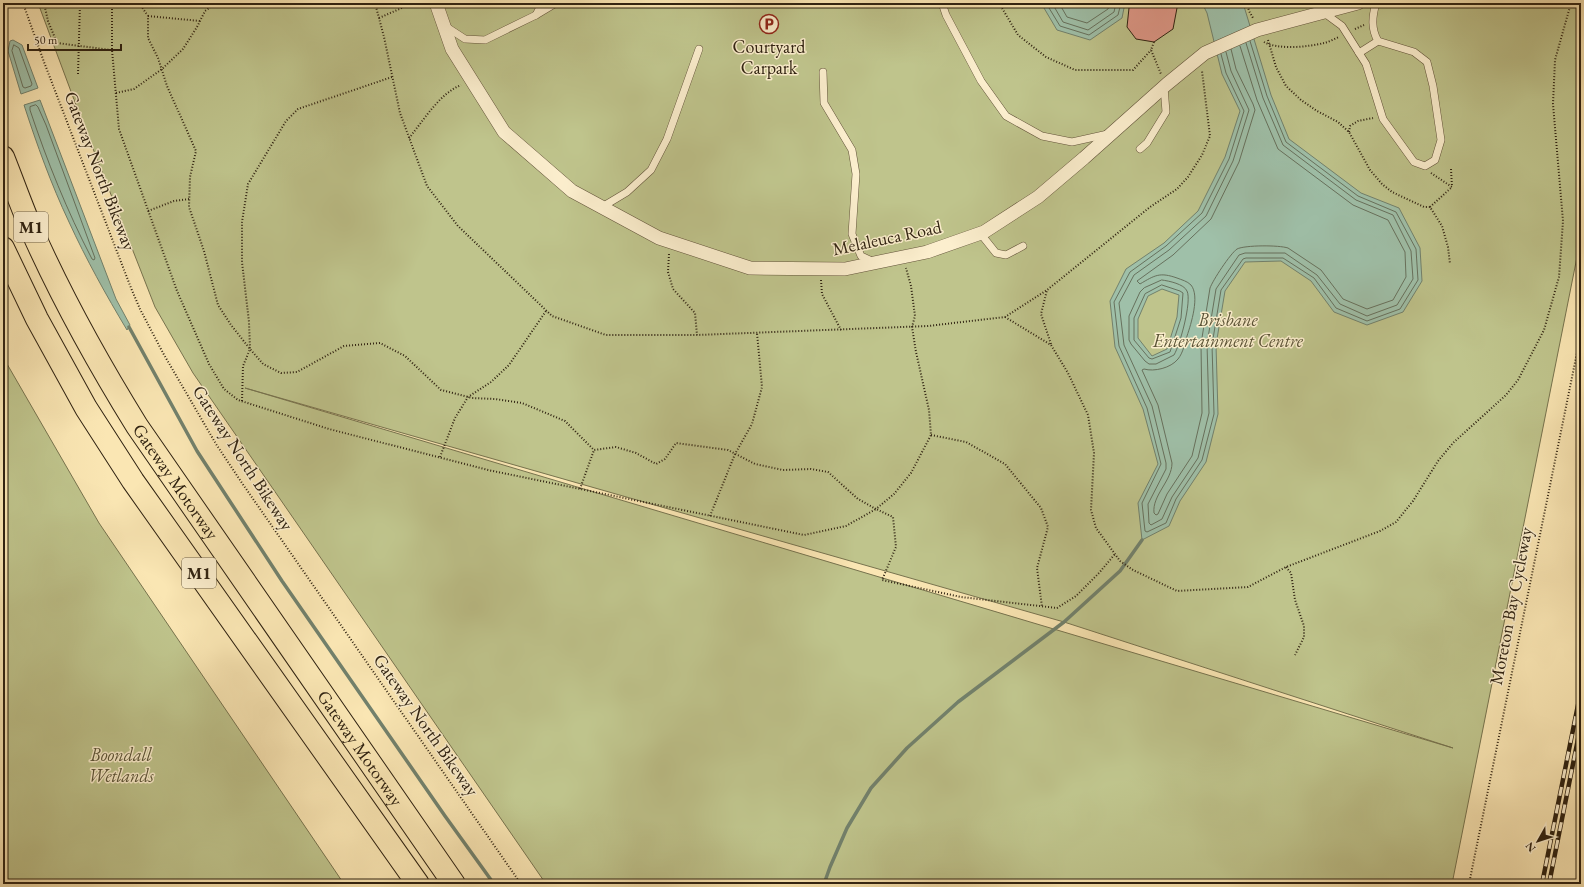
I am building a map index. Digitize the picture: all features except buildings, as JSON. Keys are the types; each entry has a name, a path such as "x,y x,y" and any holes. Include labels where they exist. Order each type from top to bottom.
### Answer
{"highway":[{"name":"Gateway Motorway","path":"3,157 33,232 62,295 98,363 136,426 454,884"},
{"name":"Gateway Motorway","path":"3,248 37,319 86,408 132,481 224,608 418,884"}],"street":[{"name":"Melaleuca Road","path":"436,3 452,49 504,132 572,191 659,238 750,268 845,269 927,252 980,233 1038,196 1112,133 1165,85 1205,53 1259,31"},
{"path":"1259,31 1358,3"}],"lane":[{"path":"536,15 542,3"},
{"path":"444,26 465,39 485,40 536,15 556,3"},
{"path":"942,3 946,15 981,82 1006,116 1042,136 1072,142 1112,133"},
{"path":"1323,12 1342,26 1347,33 1366,64 1382,116 1414,162 1425,166 1435,160 1441,140 1433,86 1427,62 1414,52 1378,41 1374,33 1372,16 1376,3"},
{"path":"1359,53 1378,41"},
{"path":"602,208 627,192 651,170 667,139 699,49"},
{"path":"822,72 824,102 852,150 856,174 852,234 861,256 876,263"},
{"path":"1140,149 1147,143 1166,112 1165,85"},
{"path":"980,233 996,253 1006,255 1023,246"}],"path":[{"name":"Gateway North Bikeway","path":"23,3 44,62 131,288 163,353 216,444 242,483 521,884"},
{"path":"44,3 48,21 57,43 112,50"},
{"path":"78,74 80,46 80,3"},
{"path":"112,3 112,50 118,129 177,291 209,364 224,389 238,400 329,429 488,470 804,535 846,526 876,509 894,494 911,473 931,435 930,410 916,352 912,327 915,316 911,286 902,257"},
{"path":"139,3 148,16 148,38 158,58 166,86 196,151 190,177 189,207 204,251 218,305 231,325 263,364 281,373 297,372 344,346 380,344 405,356 441,390 468,397 522,403 565,421 594,450"},
{"path":"116,93 134,89 162,69 183,49 205,11 216,3"},
{"path":"375,3 400,113 427,186 458,226 552,316 606,335 697,335 912,327 1005,317 1047,290 1150,207 1177,189 1188,177 1202,155 1210,136 1202,69"},
{"path":"379,18 412,3"},
{"path":"999,3 1018,35 1046,57 1075,70 1133,70 1151,50 1154,42"},
{"path":"1247,3 1249,11 1259,31 1270,46 1276,67 1286,86 1301,100 1317,111 1338,122 1349,132 1370,170 1382,184 1392,192 1424,207 1430,207 1452,187"},
{"path":"1047,290 1041,314 1051,345 1068,373 1088,416 1094,453 1091,510 1096,528 1120,561 1133,570 1177,591 1248,587 1286,567 1380,531 1396,522 1413,501 1438,461 1453,443 1506,395 1518,380 1544,330 1559,277 1563,221 1553,104 1554,60 1571,3"},
{"path":"148,16 200,21"},
{"path":"1270,46 1291,47 1324,43 1373,22"},
{"path":"1259,31 1270,46"},
{"path":"1151,50 1165,85"},
{"path":"242,401 244,366 250,349 249,322 242,262 242,222 248,184 286,121 298,109 392,77"},
{"path":"409,138 444,97 454,88 471,81"},
{"path":"1349,132 1350,126 1358,121 1382,116"},
{"path":"1425,166 1431,174 1452,187"},
{"path":"1451,168 1452,187"},
{"path":"148,211 174,201 189,199"},
{"path":"1430,207 1442,226 1448,247 1450,264"},
{"path":"673,242 669,254 668,272 673,289 695,313 697,335"},
{"path":"820,269 822,294 841,330"},
{"path":"440,458 455,418 468,397 491,382 510,365 546,311"},
{"path":"1005,317 1051,345"},
{"path":"710,516 735,454 752,424 762,387 757,333"},
{"name":"Moreton Bay Cycleway","path":"1469,884 1581,333"},
{"path":"931,435 966,442 1005,464 1041,508 1048,527 1037,568 1042,607"},
{"path":"594,450 616,447 636,453 656,464 665,459 676,444 728,450 755,464 783,470 811,469 828,472 858,499 893,517 896,547 882,580 961,597 1057,608 1076,596 1099,573 1115,554"},
{"path":"580,489 594,450"},
{"path":"1286,567 1291,573 1296,600 1304,626 1304,637 1295,655"}],"green space":[{"name":"Brisbane Entertainment Centre","path":"38,3 1581,3 1581,237 1452,884 546,884 193,373 155,307 79,113","holes":["245,388 1064,622 1453,748"]},
{"name":"Boondall Wetlands","path":"3,357 99,523 344,884 3,884"}],"water":[{"path":"1041,3 1125,3 1122,18 1090,40 1057,30"},
{"path":"1202,3 1243,3 1271,95 1289,139 1361,193 1399,208 1420,248 1422,281 1403,312 1367,325 1334,312 1311,281 1281,261 1245,262 1225,291 1216,345 1218,414 1206,462 1180,501 1169,526 1142,540 1138,503 1158,464 1143,409 1115,347 1110,301 1126,269 1164,243 1198,211 1225,157 1240,111 1222,74 1207,13","holes":["1162,289 1179,295 1177,317 1167,349 1152,356 1138,338 1138,319 1148,296"]},
{"path":"13,40 22,45 38,88 21,94 8,51 10,41"},
{"path":"40,100 116,299 130,325 127,330 82,250 62,208 34,135 24,105"}],"waterway":[{"path":"129,327 197,451 282,581 494,884"},
{"path":"824,884 847,828 871,788 907,748 958,702 1064,622 1120,571 1142,540"}],"railway":[{"path":"1542,884 1581,690"},
{"path":"1549,884 1581,724"}],"place":[{"name":"Courtyard Carpark","path":"769,24"}]}
